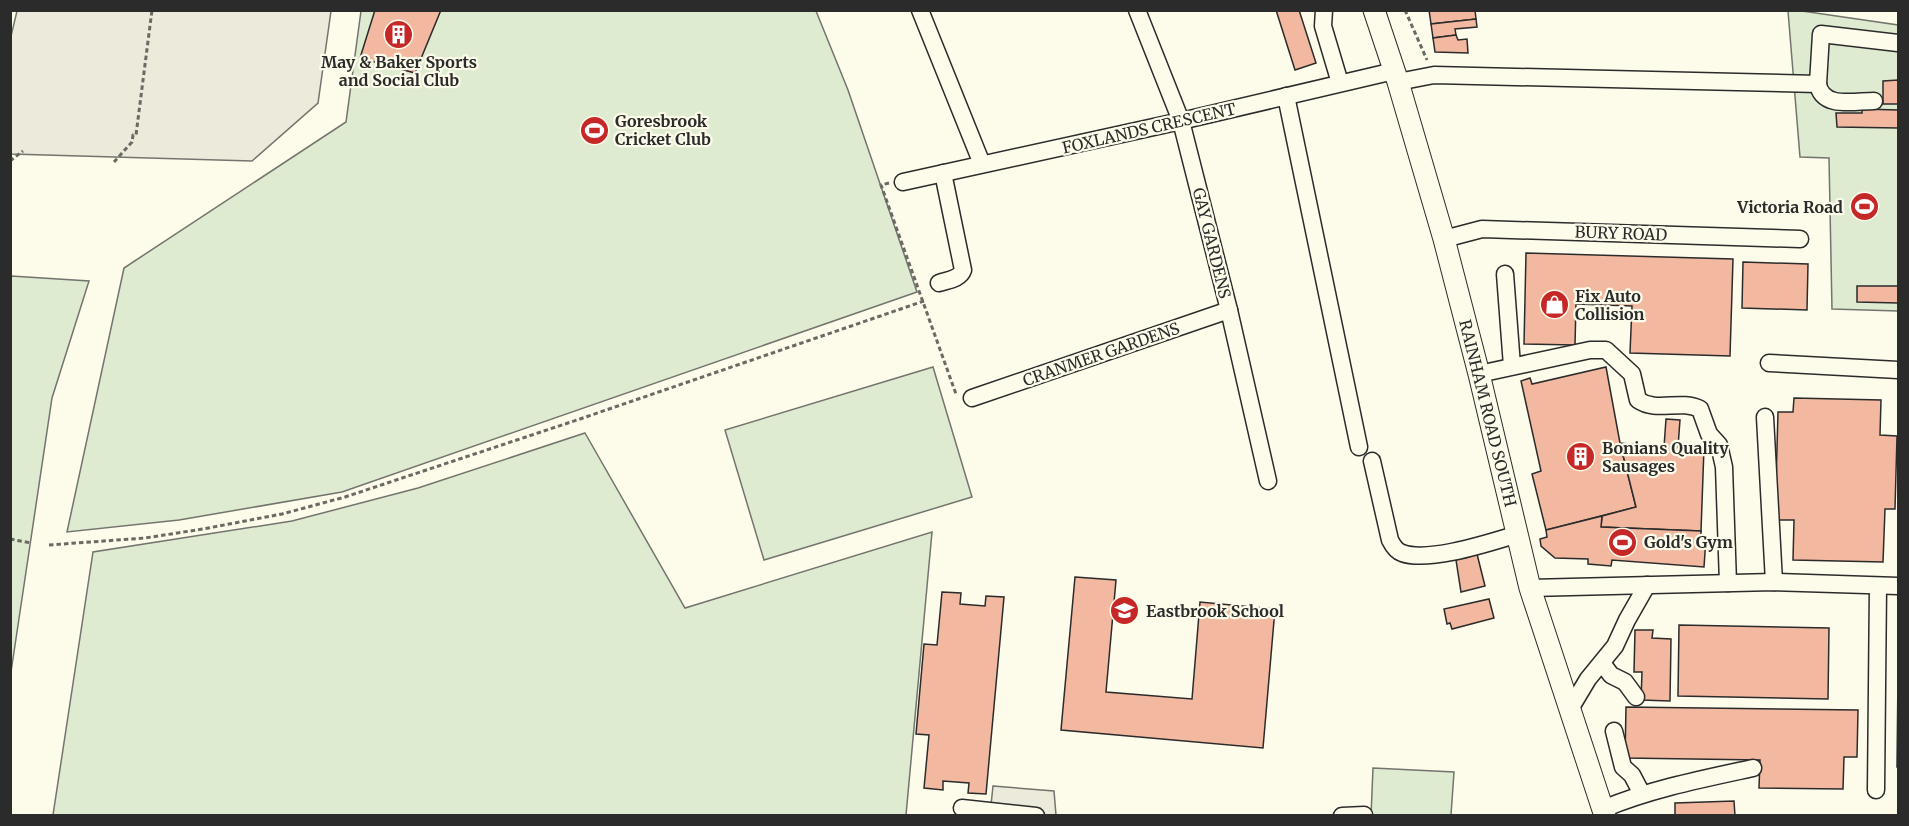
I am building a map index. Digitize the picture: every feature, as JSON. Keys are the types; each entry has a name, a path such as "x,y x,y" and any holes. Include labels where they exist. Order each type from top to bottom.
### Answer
{"main road":[{"name":"RAINHAM ROAD SOUTH","path":"1374,10 1444,239 1530,588 1604,812"}],"street":[{"path":"920,10 982,164"},
{"name":"GAY GARDENS","path":"1137,10 1181,121 1229,310 1268,481"},
{"path":"1324,10 1323,26 1340,83"},
{"path":"1874,101 1836,101 1825,99 1819,93 1821,34 1899,43"},
{"path":"1396,77 1434,75 1818,84"},
{"name":"FOXLANDS CRESCENT","path":"903,182 1181,121 1340,83 1396,77"},
{"path":"1286,96 1359,447"},
{"path":"939,283 956,278 962,274 963,270 943,173"},
{"name":"BURY ROAD","path":"1444,239 1482,229 1800,239"},
{"path":"1505,274 1512,366"},
{"name":"CRANMER GARDENS","path":"972,398 1229,310"},
{"path":"1479,374 1590,350 1606,350 1632,374 1638,400 1647,406 1692,405 1700,409 1709,434 1719,445 1724,467 1728,583"},
{"path":"1769,363 1899,370"},
{"path":"1765,417 1774,582"},
{"path":"1372,461 1390,540 1401,553 1429,555 1518,534"},
{"path":"1530,588 1774,582 1899,586"},
{"path":"1570,709 1588,679 1615,646 1647,585"},
{"path":"1876,790 1878,586"},
{"path":"1602,663 1611,675 1625,682 1636,697"},
{"path":"1614,731 1623,767 1632,775 1642,794"},
{"path":"1604,812 1642,794 1753,768"},
{"path":"962,808 1036,816"},
{"path":"1342,816 1364,815"}],"path":[{"path":"114,162 132,142 133,135 136,135 152,10"},
{"path":"1406,10 1434,75"},
{"path":"10,161 23,151"},
{"path":"903,182 881,185 960,403 972,398"},
{"path":"49,545 145,538 203,529 282,514 345,497 924,301"},
{"path":"10,539 31,543"}],"green space":[{"path":"361,11 816,11 848,90 917,292 342,492 179,520 67,532 124,268 346,122"},
{"name":"Victoria Road","path":"1788,11 1898,25 1898,311 1832,309 1829,158 1800,157"},
{"path":"11,276 89,281 52,398 11,672"},
{"path":"933,367 972,497 764,560 725,430"},
{"path":"585,433 685,608 932,532 906,815 53,815 93,552 292,521 418,488"},
{"path":"1373,768 1454,772 1451,815 1371,816"}],"shaded area":[{"path":"17,11 331,11 318,103 252,161 11,154 11,36"},
{"path":"993,786 1054,791 1056,815 957,816 960,802 991,805"}],"building":[{"name":"May & Baker Sports and Social Club","path":"375,10 441,10 415,73 360,58"},
{"path":"1276,10 1299,10 1316,63 1295,70"},
{"path":"1429,10 1475,10 1476,19 1431,24"},
{"path":"1476,19 1477,27 1455,29 1456,35 1433,38 1431,24"},
{"path":"1456,35 1458,40 1467,39 1468,53 1435,52 1433,38"},
{"path":"1898,80 1898,104 1883,104 1883,81"},
{"path":"1862,109 1898,110 1898,128 1837,127 1836,113 1862,113"},
{"path":"1526,253 1733,259 1730,356 1630,353 1632,306 1576,304 1575,345 1524,344"},
{"path":"1743,262 1808,264 1807,310 1742,308"},
{"path":"1857,286 1898,286 1898,303 1857,302"},
{"name":"Bonians Quality Sausages","path":"1606,367 1620,443 1636,507 1546,530 1532,474 1541,471 1521,381 1530,378 1532,384"},
{"path":"1794,398 1881,400 1880,435 1897,436 1895,509 1885,509 1883,562 1793,560 1794,520 1775,520 1778,412 1793,412"},
{"path":"1666,419 1680,420 1678,447 1704,448 1701,531 1601,527 1602,516 1636,507 1620,443 1664,447"},
{"name":"Gold's Gym","path":"1602,516 1601,527 1701,531 1701,537 1706,538 1704,567 1612,560 1611,566 1588,564 1588,559 1555,558 1541,546 1540,539 1547,537 1546,530"},
{"path":"1477,554 1485,586 1461,592 1456,560"},
{"path":"1075,577 1116,580 1106,692 1192,699 1200,602 1275,609 1263,748 1061,730"},
{"path":"942,592 961,593 960,604 985,606 986,596 1004,597 986,794 968,793 969,783 943,781 943,790 924,788 929,735 916,734 924,644 937,645"},
{"path":"1489,599 1494,618 1452,629 1450,623 1447,624 1444,609"},
{"path":"1679,625 1829,628 1828,699 1678,696"},
{"path":"1635,630 1653,630 1652,638 1671,639 1670,701 1641,700 1642,672 1634,672"},
{"path":"1898,674 1898,767 1897,767"},
{"path":"1626,707 1858,710 1857,757 1844,757 1843,789 1759,788 1760,760 1625,758"},
{"path":"1734,801 1735,816 1675,816 1675,803"}],"place":[{"name":"May & Baker Sports and Social Club","path":"399,34"},
{"name":"Goresbrook Cricket Club","path":"594,130"},
{"name":"Victoria Road","path":"1864,207"},
{"name":"Fix Auto Collision","path":"1554,305"},
{"name":"Bonians Quality Sausages","path":"1581,457"},
{"name":"Gold's Gym","path":"1623,542"},
{"name":"Eastbrook School","path":"1125,611"}]}
